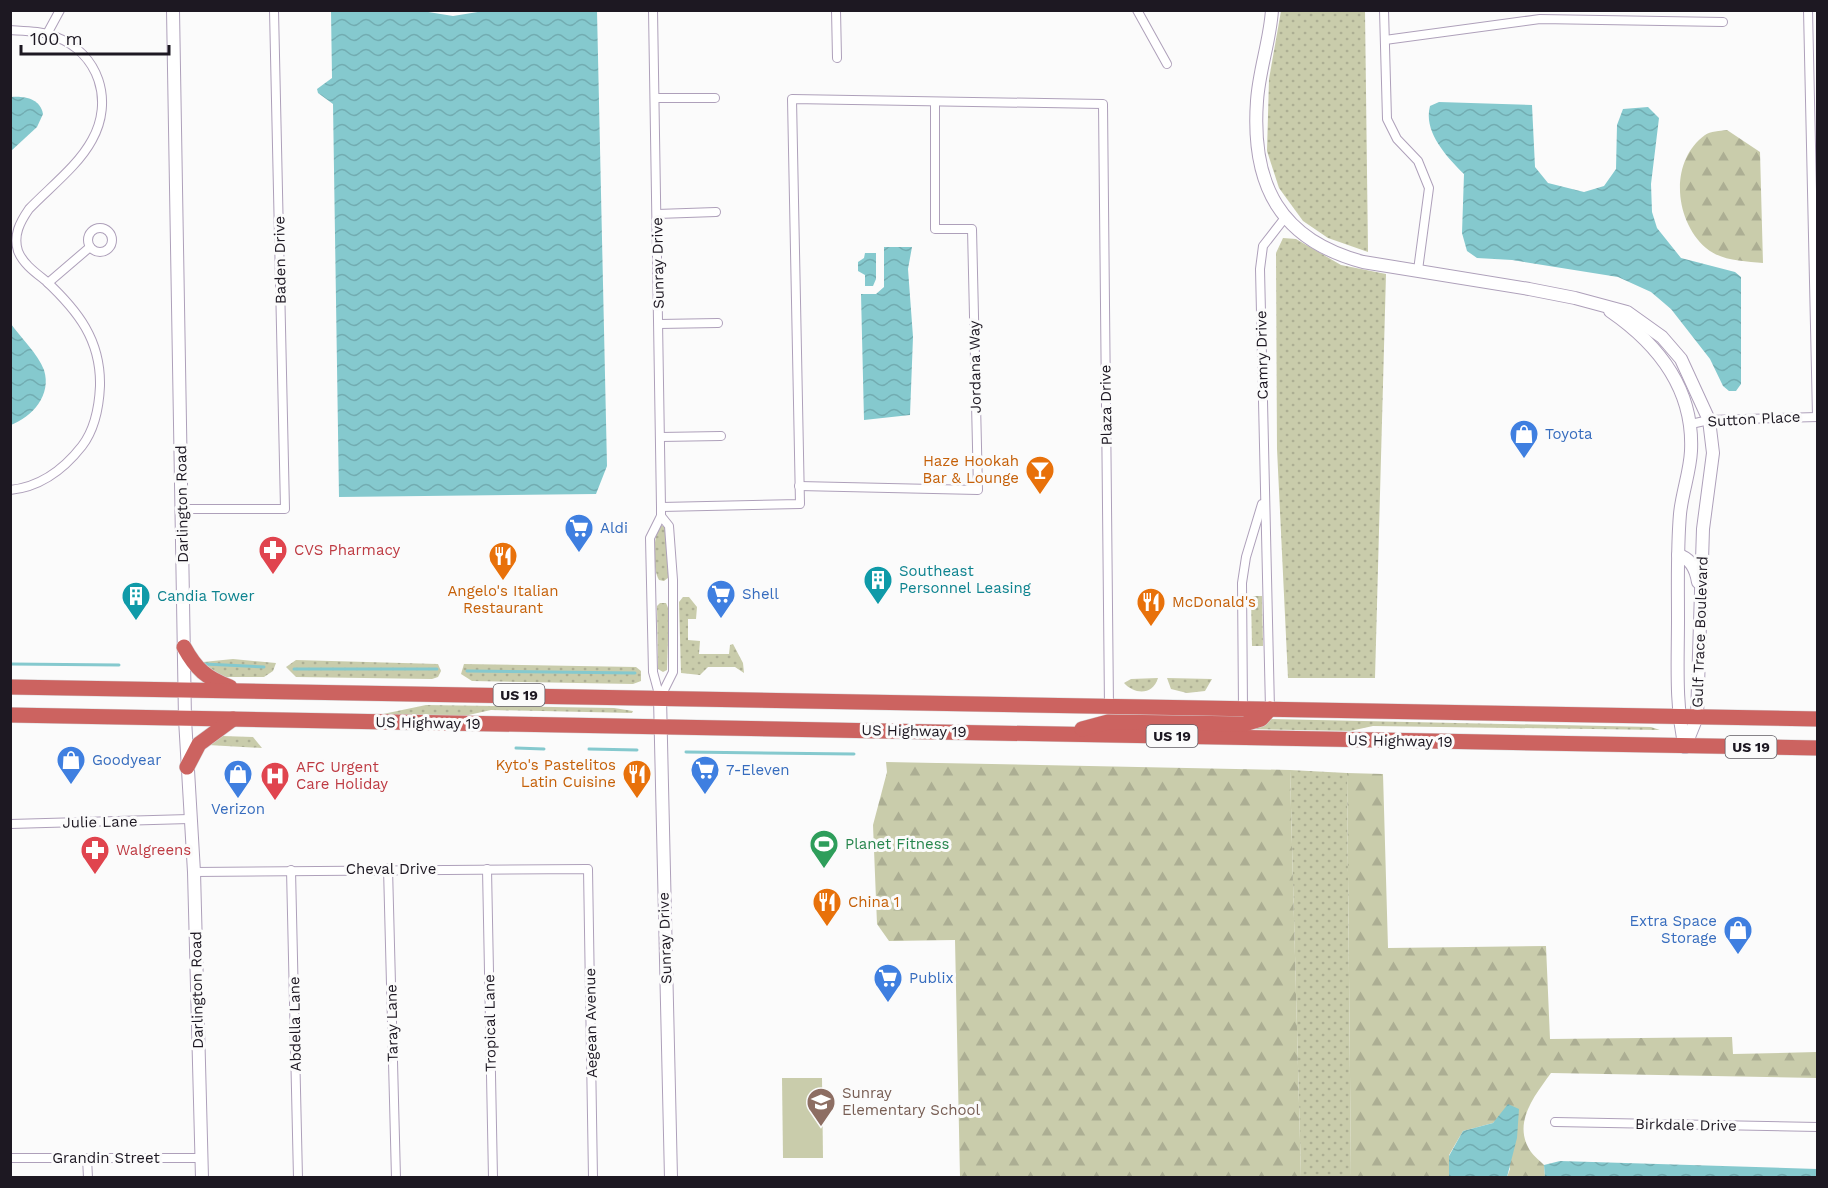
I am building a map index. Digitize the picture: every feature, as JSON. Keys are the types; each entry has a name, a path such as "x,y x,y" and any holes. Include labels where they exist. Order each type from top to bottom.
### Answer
{"highway":[{"path":"184,647 200,672 208,679 238,691"},
{"name":"US Highway 19","path":"10,687 1818,719"},
{"path":"1062,734 1108,722 1244,724 1261,718 1270,709"},
{"name":"US Highway 19","path":"10,715 1818,748"},
{"path":"187,767 199,744 232,719"}],"street":[{"path":"47,34 60,10"},
{"name":"Darlington Road","path":"173,10 185,718 189,819 194,872 202,1178"},
{"name":"Baden Drive","path":"182,509 285,509 274,10"},
{"name":"Sunray Drive","path":"653,10 661,512 650,538 653,672 660,698 671,1178"},
{"path":"836,10 837,58"},
{"path":"1137,10 1167,64"},
{"name":"Gulf Trace Boulevard","path":"1272,10 1257,100 1258,152 1270,193 1284,219 1319,246 1338,256 1563,295 1627,312 1662,337 1681,359 1709,420 1713,453 1703,529 1697,717 1685,747"},
{"path":"1384,10 1387,119 1397,139 1418,160 1429,188 1418,270"},
{"path":"1808,10 1817,417"},
{"path":"1385,40 1540,19 1723,22"},
{"path":"10,30 47,34 68,42 90,62 99,81 103,102 96,131 87,148 29,209 18,228 17,243 22,259 85,322 95,345 100,373 98,409 87,439 68,463 41,482 10,490"},
{"path":"655,98 715,98"},
{"path":"661,512 800,504 792,99 934,103"},
{"name":"Plaza Drive","path":"934,103 1102,104 1109,707"},
{"name":"Jordana Way","path":"799,486 978,490 972,229 935,229 934,103"},
{"path":"657,214 716,212"},
{"name":"Camry Drive","path":"1270,709 1268,539 1264,498 1261,252 1266,241 1284,219"},
{"path":"48,283 90,247"},
{"name":"Gulf Trace Boulevard","path":"1602,306 1652,343 1682,392 1691,424 1691,452 1680,513 1678,555 1678,717 1685,747"},
{"path":"659,324 718,323"},
{"name":"Sutton Place","path":"1691,424 1709,420 1817,417"},
{"path":"660,437 721,436"},
{"name":"Camry Drive","path":"1243,709 1242,582 1246,557 1264,498"},
{"name":"Sunray Drive","path":"660,698 673,672 674,627 669,526 661,512"},
{"path":"1678,555 1687,558 1696,573 1700,604"},
{"name":"Julie Lane","path":"10,824 189,819"},
{"name":"Cheval Drive","path":"194,872 388,868 588,869"},
{"name":"Taray Lane","path":"388,868 396,1178"},
{"name":"Tropical Lane","path":"487,869 493,1178"},
{"name":"Aegean Avenue","path":"588,869 593,1178"},
{"name":"Abdella Lane","path":"291,870 298,1178"},
{"name":"Birkdale Drive","path":"1556,1122 1818,1127"},
{"name":"Grandin Street","path":"10,1158 202,1158"},
{"path":"87,1158 88,1178"}],"green space":[{"path":"1281,11 1365,11 1368,252 1328,238 1303,221 1279,188 1267,151 1269,79"},
{"path":"1727,130 1760,152 1763,263 1733,260 1719,256 1706,248 1695,236 1682,207 1681,175 1685,160 1693,146 1705,135"},
{"path":"1283,238 1296,239 1341,265 1386,274 1375,678 1288,678 1277,449 1276,253"},
{"path":"660,525 665,527 669,577 664,581 659,580 654,560 656,537"},
{"path":"1251,596 1262,596 1263,646 1252,646"},
{"path":"683,597 689,597 697,607 696,619 688,619 688,640 700,641 699,654 729,654 730,645 733,644 743,663 744,673 735,667 708,667 700,675 681,673 679,602"},
{"path":"660,603 666,603 669,610 667,670 663,672 658,669 657,606"},
{"path":"233,659 276,663 273,671 264,677 216,677 203,662"},
{"path":"296,660 438,664 441,671 438,677 432,679 296,677 286,667"},
{"path":"464,664 636,667 641,671 641,681 633,684 472,681 461,674"},
{"path":"1158,678 1152,688 1143,691 1133,690 1124,683 1131,679"},
{"path":"1167,678 1212,679 1205,691 1187,693 1171,689"},
{"path":"426,705 614,708 633,711 632,713 491,710 464,716 383,714"},
{"path":"1268,719 1651,727 1660,730 1373,726 1350,731 1251,729"},
{"path":"222,736 253,737 262,748 208,745"},
{"path":"886,762 1290,770 1301,1177 960,1177 955,940 889,941 877,924 873,825 887,772"},
{"path":"1290,770 1347,773 1351,1177 1301,1177"},
{"path":"1347,773 1383,774 1388,948 1546,946 1550,1039 1732,1037 1733,1054 1817,1052 1817,1078 1551,1073 1533,1099 1525,1117 1524,1127 1524,1137 1528,1147 1544,1165 1545,1177 1507,1177 1510,1169 1501,1115 1493,1123 1463,1131 1449,1155 1449,1177 1351,1177"},
{"path":"782,1078 822,1078 823,1158 783,1158"}],"water":[{"path":"416,10 453,16 490,10 597,11 607,466 596,494 339,497 333,104 318,93 317,89 332,78 331,11"},
{"path":"11,97 35,101 39,104 43,114 37,127 11,151"},
{"path":"1439,102 1532,105 1535,167 1548,183 1584,192 1604,186 1616,169 1617,125 1623,109 1648,107 1659,118 1651,184 1652,212 1657,228 1681,258 1735,272 1741,277 1741,384 1736,391 1729,391 1723,386 1710,359 1671,309 1651,292 1618,277 1512,260 1477,258 1467,251 1462,233 1464,174 1438,143 1430,125 1430,106"},
{"path":"884,247 912,247 908,269 913,337 910,415 864,420 861,294 876,294 884,287"},
{"path":"865,253 876,253 876,279 873,286 865,286 865,275 858,271 858,262 864,258"},
{"path":"11,324 38,358 46,379 43,396 33,411 11,425"},
{"path":"1508,1104 1519,1109 1517,1138 1507,1177 1449,1177 1449,1156 1463,1131 1493,1123"},
{"path":"1560,1161 1817,1169 1817,1177 1545,1177 1544,1165"}],"waterway":[{"path":"10,664 119,665"},
{"path":"204,664 264,667"},
{"path":"294,669 437,669"},
{"path":"467,671 635,673"},
{"path":"516,748 544,749"},
{"path":"589,749 637,750"},
{"path":"686,752 854,754"}],"place":[{"name":"Toyota","path":"1524,460"},
{"name":"Haze Hookah Bar & Lounge","path":"1040,496"},
{"name":"Aldi","path":"579,554"},
{"name":"CVS Pharmacy","path":"273,576"},
{"name":"Angelo's Italian Restaurant","path":"503,582"},
{"name":"Southeast Personnel Leasing","path":"878,606"},
{"name":"Shell","path":"721,620"},
{"name":"Candia Tower","path":"136,622"},
{"name":"McDonald's","path":"1151,628"},
{"name":"Goodyear","path":"71,786"},
{"name":"7-Eleven","path":"705,796"},
{"name":"Verizon","path":"238,800"},
{"name":"Kyto's Pastelitos Latin Cuisine","path":"637,800"},
{"name":"AFC Urgent Care Holiday","path":"275,802"},
{"name":"Planet Fitness","path":"824,870"},
{"name":"Walgreens","path":"95,876"},
{"name":"China 1","path":"827,928"},
{"name":"Extra Space Storage","path":"1738,956"},
{"name":"Publix","path":"888,1004"},
{"name":"Sunray Elementary School","path":"821,1128"}]}
